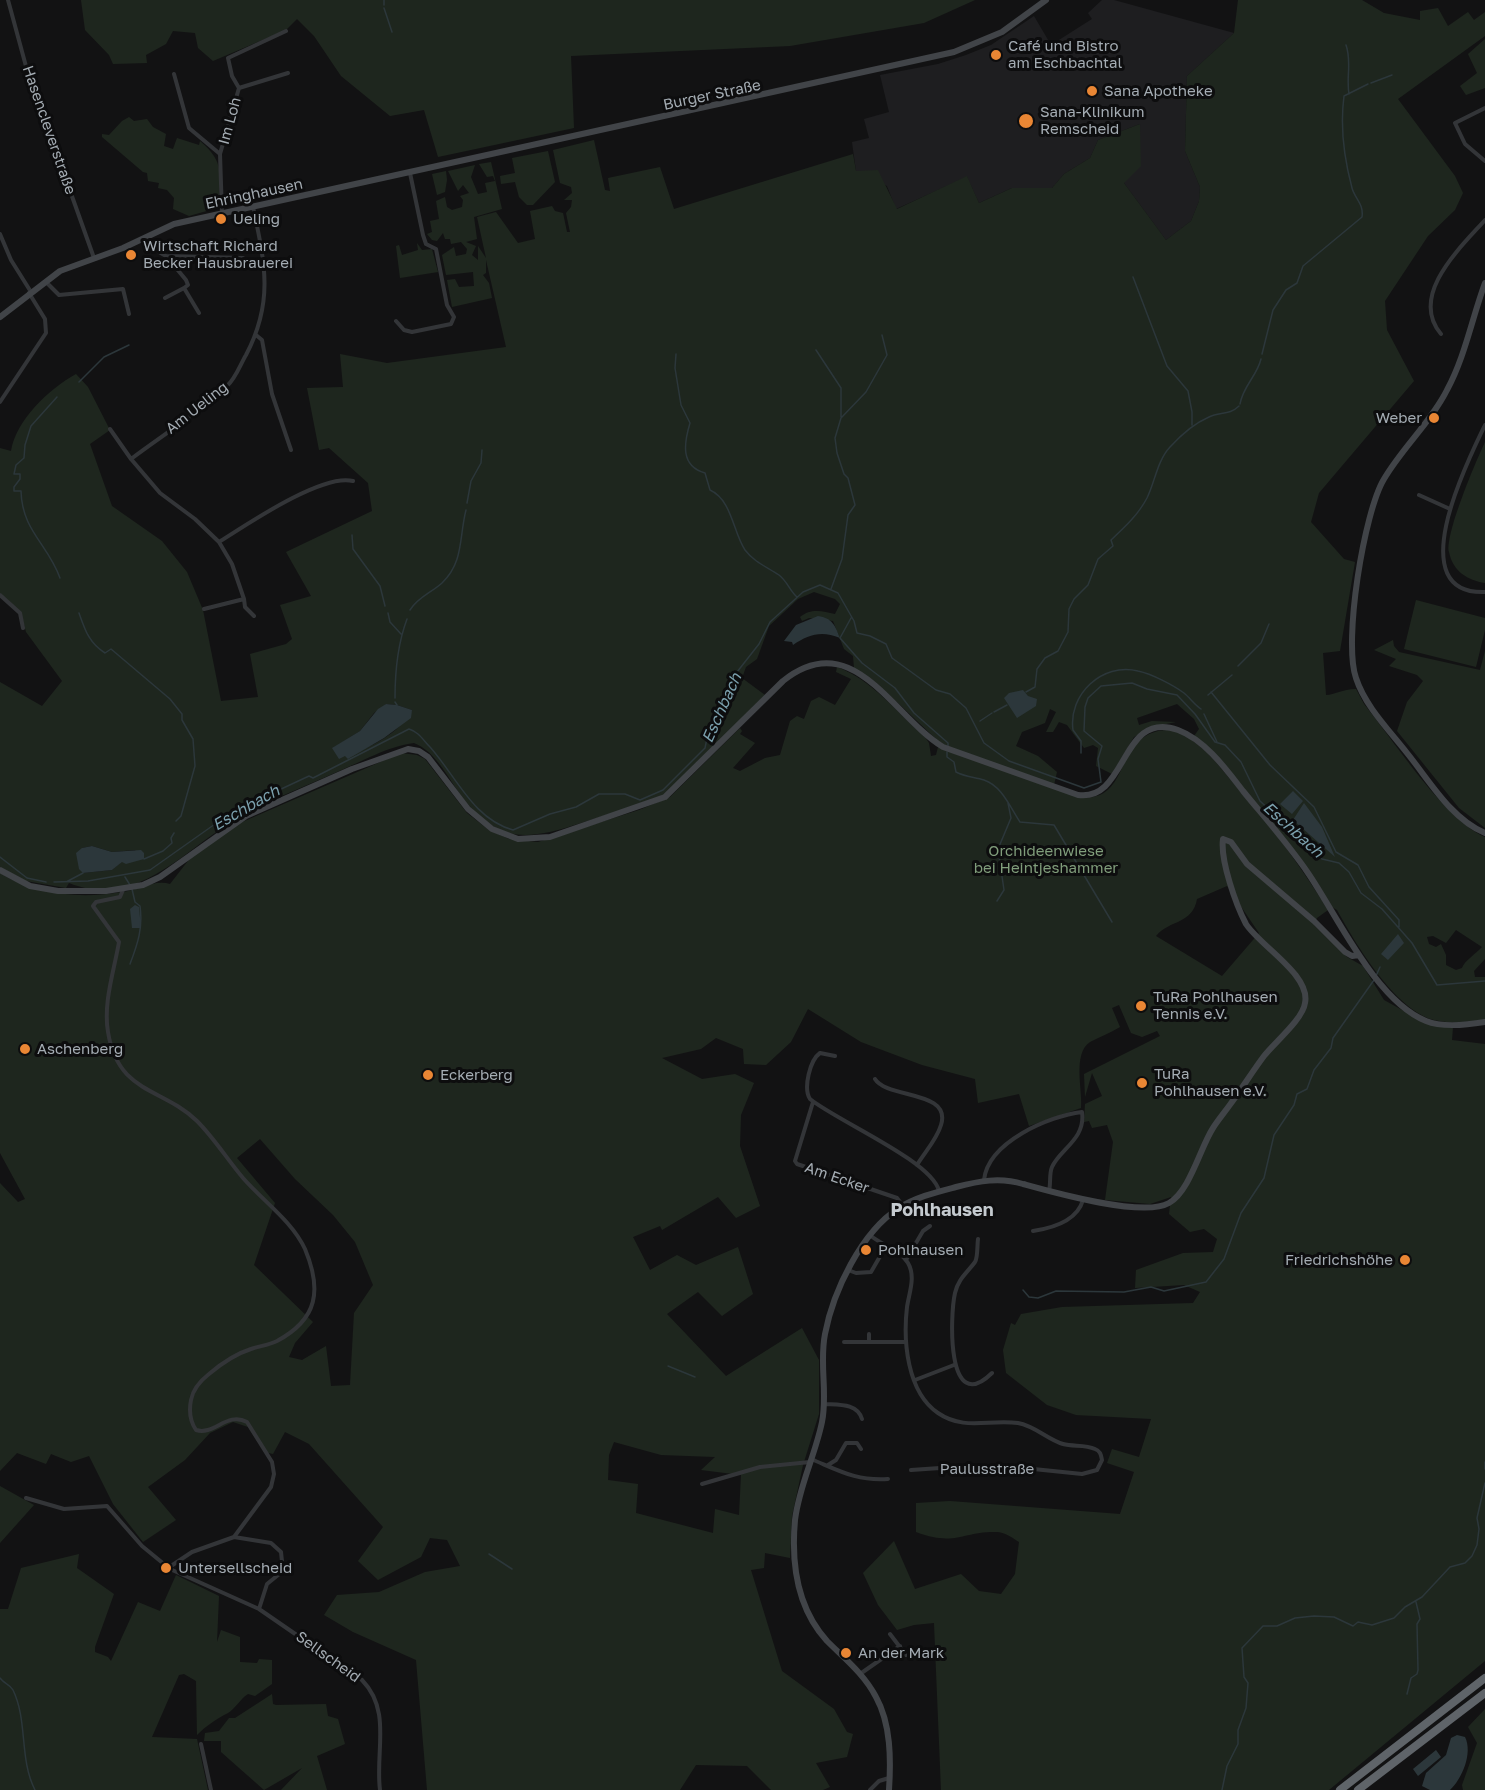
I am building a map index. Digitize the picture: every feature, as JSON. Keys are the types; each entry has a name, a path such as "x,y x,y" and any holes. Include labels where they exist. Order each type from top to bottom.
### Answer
{"highway":[{"path":"1340,1790 1485,1678"},
{"path":"1358,1790 1485,1693"}],"main road":[{"name":"Burger Straße","path":"370,181 954,52 1002,32 1046,0"},
{"name":"Ehringhausen","path":"0,317 60,271 145,238 174,224 370,181"},
{"path":"1485,283 1456,371 1444,396 1378,488 1365,537 1351,649 1356,679 1368,702 1453,809 1471,826 1485,833"},
{"path":"0,870 20,882 42,889 77,892 129,888 160,877 252,813 401,750 414,749 426,755 468,809 484,823 505,835 528,840 549,837 663,798 783,681 812,664 828,663 846,667 864,676 943,747 1082,795 1095,794 1107,787 1130,747 1143,734 1165,727 1183,732 1218,760 1298,859 1359,955 1385,988 1423,1019 1449,1024 1485,1023"},
{"path":"889,1790 889,1745 881,1708 860,1674 814,1623 800,1594 795,1570 796,1516 822,1424 824,1338 834,1300 848,1270 871,1236 890,1214 939,1191 984,1180 1017,1182 1107,1203 1159,1207 1176,1198 1212,1129 1265,1055 1305,1007 1306,993 1302,985 1283,961 1248,926 1237,904 1226,863 1223,839 1231,842 1247,864 1314,921 1345,952 1352,956 1359,955"}],"street":[{"name":"Hasencleverstraße","path":"8,0 27,70 94,258"},
{"name":"Im Loh","path":"222,214 220,154 239,88 232,76 228,58 286,32"},
{"name":"Im Loh","path":"239,88 288,73"},
{"name":"Im Loh","path":"174,74 189,128 220,154"},
{"path":"1485,108 1455,123 1465,144 1485,161"},
{"path":"396,321 404,330 412,332 451,324 454,317 447,305 436,249 426,244 423,235 410,173"},
{"name":"Am Ueling","path":"132,459 227,387 256,335 264,312 265,299 261,248 253,207"},
{"path":"1441,334 1432,309 1439,273 1485,220"},
{"path":"0,234 11,260 46,324 44,337 0,402"},
{"path":"145,238 150,247 166,256 188,285 165,298"},
{"path":"166,256 243,258"},
{"path":"45,281 59,295 123,289 129,314"},
{"path":"184,288 200,313"},
{"path":"256,335 262,340 272,394 291,450"},
{"path":"1485,425 1450,509 1442,550 1445,567 1459,586 1472,592 1485,592"},
{"path":"110,429 160,492 195,519 219,542 232,564 246,607 254,616"},
{"path":"219,542 294,498 320,487 353,481"},
{"path":"1419,495 1450,509"},
{"path":"0,595 20,614 23,628"},
{"path":"204,609 244,599"},
{"path":"129,888 120,897 96,902 93,906 119,942 107,1017 109,1038 117,1058 134,1083 183,1110 196,1120 244,1180 296,1234 305,1249 316,1295 313,1307 293,1330 278,1341 243,1352 223,1363 205,1377 193,1392 190,1410 196,1430 204,1431 231,1419 242,1419 252,1426 262,1442 273,1467 273,1482 234,1537 181,1557 168,1568"},
{"name":"Am Ecker","path":"835,1056 820,1053 814,1059 807,1087 807,1095 813,1102 798,1144 795,1161 797,1164 897,1198 903,1206"},
{"path":"875,1079 885,1088 933,1102 940,1111 942,1124 917,1165"},
{"path":"813,1102 917,1165 934,1179 939,1191"},
{"path":"984,1180 984,1174 996,1154 1009,1140 1082,1112 1081,1125 1072,1144 1053,1165 1049,1191"},
{"path":"1033,1231 1055,1227 1065,1221 1078,1211 1083,1199"},
{"path":"871,1236 906,1260 930,1226"},
{"path":"978,1239 976,1260 962,1276 954,1295 954,1365 960,1377 970,1383 980,1382 992,1373"},
{"path":"848,1270 856,1273 870,1272 886,1246"},
{"name":"Paulusstraße","path":"906,1260 912,1279 907,1310 906,1342 915,1380 925,1401 946,1418 968,1424 1026,1425 1063,1444 1094,1448 1100,1452 1102,1460 1097,1470 1082,1474 1014,1467 969,1472 940,1468 911,1470"},
{"path":"869,1334 869,1342"},
{"path":"844,1342 906,1342"},
{"path":"915,1380 954,1365"},
{"path":"824,1404 852,1407 858,1410 862,1419"},
{"path":"827,1466 836,1460 846,1443 857,1443 861,1449"},
{"path":"702,1484 760,1467 810,1460 865,1480 888,1479"},
{"name":"Sellscheid","path":"26,1498 64,1509 107,1506 142,1546 168,1568 205,1587 259,1609 357,1676 372,1691 380,1714 380,1790"},
{"path":"234,1537 256,1543 271,1543 281,1552 283,1571 267,1584 259,1609"},
{"path":"890,1634 906,1655"},
{"path":"860,1674 900,1646"},
{"path":"201,1744 211,1790"},
{"path":"870,1790 879,1781 890,1778"}],"shaded area":[{"name":"Sana-Klinikum Remscheid","path":"1102,0 1114,0 1234,33 1187,76 1185,151 1200,187 1199,201 1191,221 1166,240 1124,183 1140,124 1098,140 1090,158 1064,174 1052,188 1012,188 979,203 967,177 896,209 887,186 856,171 852,142 869,138 864,119 889,112 880,75 938,64 966,55 991,45 1034,16 1051,45 1092,19 1088,13"},
{"path":"818,616 827,618 832,623 840,638 821,634 809,636 793,645 792,642 784,641 796,625"},
{"path":"1023,690 1028,696 1037,699 1036,706 1017,718 1004,698 1009,693"},
{"path":"386,704 412,710 411,718 384,738 348,759 345,756 339,759 332,748 360,731 378,709"},
{"path":"1293,791 1303,801 1292,814 1280,804"},
{"path":"1304,803 1322,827 1335,857 1293,820"},
{"path":"92,846 112,852 141,850 144,853 144,859 126,864 122,862 112,870 83,873 79,869 76,853 82,848"},
{"path":"135,905 139,907 141,928 132,928 130,909"},
{"path":"1398,934 1404,943 1388,960 1381,954"},
{"path":"1457,1735 1465,1737 1468,1750 1459,1779 1450,1790 1430,1790 1422,1786 1426,1773 1446,1755 1451,1738"},
{"path":"1436,1750 1441,1757 1418,1776 1413,1769"}],"green space":[{"path":"81,0 975,0 924,23 790,46 571,56 574,128 438,157 424,110 390,116 341,76 314,36 297,19 286,30 213,61 198,48 195,33 173,31 166,44 146,55 147,63 113,64 109,55 85,30"},
{"path":"1238,0 1362,0 1384,13 1420,20 1420,11 1438,8 1448,26 1468,12 1474,20 1485,12 1485,36 1398,99 1455,176 1463,193 1455,210 1428,236 1385,301 1387,330 1414,381 1319,493 1311,522 1344,559 1355,562 1340,651 1323,653 1326,695 1356,689 1364,704 1420,778 1453,814 1469,828 1485,837 1485,959 1474,971 1475,977 1485,977 1485,1020 1453,1022 1434,1020 1419,1014 1391,990 1365,957 1337,910 1332,907 1316,882 1194,736 1199,729 1194,719 1177,704 1137,718 1139,725 1152,721 1176,722 1151,727 1134,737 1112,774 1096,766 1098,748 1093,745 1084,748 1067,725 1059,722 1053,732 1046,732 1056,712 1050,709 1045,723 1022,732 1016,746 1038,756 1057,772 1054,785 946,746 936,739 878,684 854,668 853,656 844,649 833,621 809,618 802,621 800,617 812,611 835,614 840,604 835,599 814,592 798,599 769,626 757,659 746,667 742,678 765,695 663,796 647,802 562,829 528,835 514,834 500,830 487,822 460,794 434,758 414,743 394,747 249,811 159,873 138,883 116,889 94,889 69,883 66,888 26,881 0,867 0,682 42,706 62,681 26,632 21,613 0,593 0,448 11,451 19,428 35,406 66,380 76,374 88,387 110,430 90,444 112,506 162,541 187,572 203,610 221,701 258,697 250,654 286,644 292,639 280,605 311,596 286,552 372,511 368,483 329,448 319,450 307,388 343,387 340,354 387,363 506,347 486,260 486,273 483,275 489,283 492,298 452,307 447,280 455,279 459,287 474,286 473,272 446,275 442,255 454,247 456,256 466,254 467,249 461,242 451,244 450,239 445,239 443,233 437,241 432,240 427,234 432,232 430,221 439,219 436,201 445,197 447,207 452,210 462,207 463,200 460,196 469,193 463,185 458,191 448,171 475,165 471,177 478,194 487,192 485,183 495,181 493,176 487,177 479,164 491,162 502,209 474,217 477,239 466,242 476,246 472,255 478,260 478,246 486,258 477,217 496,212 518,243 535,239 530,211 552,206 555,211 563,213 567,232 570,232 566,213 571,207 572,200 564,200 572,193 571,187 560,183 553,150 594,140 605,190 610,191 608,178 660,167 674,209 853,154 856,171 878,170 897,209 967,176 979,203 1012,188 1052,188 1064,174 1090,158 1098,140 1140,124 1141,166 1124,183 1166,240 1191,221 1199,201 1200,187 1185,151 1187,76 1234,33","holes":["386,704 412,710 392,733 375,744 346,756 333,748 360,731 374,713","92,846 112,852 136,850 112,870 83,873 82,848","1456,930 1482,947 1462,968 1456,970 1446,965 1446,955 1441,944 1436,947 1429,944 1427,937 1433,936 1446,943"]},
{"path":"1485,39 1485,88 1466,95 1460,86 1477,73 1468,54"},
{"path":"129,117 134,121 147,119 153,127 166,134 164,146 173,149 177,138 199,145 200,141 208,149 214,156 219,170 219,206 217,208 189,216 173,209 174,198 167,190 158,188 159,183 148,181 147,173 102,137 102,134 109,135"},
{"path":"548,151 555,182 533,205 527,205 519,197 515,182 501,184 500,176 515,173 512,158"},
{"path":"446,171 445,192 437,195 432,174"},
{"path":"417,243 422,250 432,249 438,272 400,278 396,246 399,245 402,255 418,250"},
{"path":"1485,442 1485,583 1473,580 1458,570 1451,559 1449,543 1456,514"},
{"path":"1416,600 1485,618 1485,630 1476,667 1404,649"},
{"path":"1393,640 1399,652 1480,670 1485,651 1485,828 1459,808 1397,731 1407,702 1423,681 1417,675 1389,666 1396,659 1374,650"},
{"name":"Orchideenwiese bei Heintjeshammer","path":"837,667 850,673 884,698 925,737 929,743 931,756 936,755 938,747 1080,798 1094,797 1104,793 1112,786 1133,748 1148,735 1161,730 1170,730 1192,740 1213,758 1258,810 1328,910 1317,918 1314,925 1347,957 1363,966 1384,1000 1413,1016 1453,1027 1452,1040 1485,1044 1485,1661 1329,1790 941,1790 934,1623 897,1630 878,1605 863,1573 894,1541 915,1589 961,1574 979,1591 1001,1594 1015,1574 1019,1542 997,1532 941,1538 916,1532 916,1503 950,1501 1120,1514 1134,1472 1107,1463 1112,1449 1139,1457 1151,1419 1076,1415 1047,1405 1006,1373 1003,1350 1011,1323 1015,1325 1021,1314 1062,1307 1193,1303 1200,1292 1184,1285 1135,1288 1136,1270 1183,1253 1213,1252 1217,1239 1204,1229 1190,1232 1169,1214 1171,1197 1150,1204 1105,1200 1113,1142 1107,1125 1092,1128 1089,1121 1084,1122 1085,1104 1102,1096 1092,1073 1085,1097 1084,1074 1160,1036 1157,1031 1142,1037 1131,1033 1119,1005 1112,1008 1120,1027 1090,1042 1081,1055 1081,1108 1029,1126 1019,1094 978,1103 975,1079 922,1065 861,1042 808,1009 791,1042 766,1065 744,1064 743,1049 716,1038 701,1049 662,1058 702,1079 735,1074 754,1083 741,1115 740,1146 760,1206 736,1218 718,1197 662,1230 660,1226 633,1237 650,1270 677,1255 696,1265 738,1247 753,1294 722,1316 698,1292 667,1314 726,1376 802,1328 819,1360 819,1414 803,1465 792,1516 790,1558 765,1553 764,1568 751,1570 782,1671 834,1709 847,1732 853,1734 847,1757 816,1763 830,1787 823,1790 771,1790 747,1766 696,1765 680,1790 427,1790 416,1660 353,1632 324,1615 337,1595 379,1592 425,1572 460,1566 447,1540 430,1538 421,1557 378,1580 358,1561 383,1527 309,1444 285,1432 273,1454 264,1452 248,1427 233,1422 210,1433 185,1460 148,1487 176,1520 143,1542 113,1504 89,1456 71,1462 51,1454 46,1464 17,1453 0,1471 0,1183 18,1202 25,1199 0,1153 0,873 43,891 75,895 106,894 158,883 170,884 191,857 240,823 401,753 417,755 425,759 467,813 489,830 509,839 538,842 639,810 670,797 740,728 742,731 740,734 755,743 733,768 740,771 765,758 780,755 790,721 797,716 804,719 811,701 819,697 835,705 851,679 836,672","holes":["1227,886 1259,933 1222,976 1156,936 1191,913 1197,899","260,1139 295,1179 333,1215 355,1242 373,1285 354,1313 350,1385 331,1386 326,1346 302,1360 289,1357 295,1343 313,1322 254,1265 275,1203 237,1158","614,1442 661,1455 715,1457 701,1470 741,1475 739,1515 715,1509 713,1533 636,1513 638,1484 608,1480 609,1455"]},
{"path":"0,1486 34,1505 0,1543"},
{"path":"79,1554 77,1568 114,1594 95,1647 95,1652 108,1657 111,1661 138,1602 160,1611 176,1575 219,1596 217,1642 221,1630 240,1637 240,1662 257,1663 259,1659 272,1660 272,1684 255,1696 248,1694 231,1711 197,1735 196,1681 184,1674 179,1675 152,1737 197,1739 208,1790 0,1790 0,1609 8,1609 21,1568"},
{"path":"272,1694 273,1704 276,1705 326,1704 328,1716 338,1719 345,1744 317,1756 327,1790 281,1790 302,1768 264,1790 221,1752 221,1741 204,1741 205,1733 219,1731 229,1718 235,1718"},
{"path":"1485,1709 1485,1790 1463,1790 1462,1785 1477,1743 1468,1727"}],"waterway":[{"path":"384,0 384,5"},
{"path":"384,8 392,32"},
{"path":"1346,45 1349,57 1349,94"},
{"path":"1371,83 1392,75"},
{"path":"1262,354 1273,310 1286,290 1297,283 1303,266 1362,217 1362,209 1352,188 1347,165 1343,107 1344,96 1368,84"},
{"path":"1133,277 1167,366 1188,391 1192,425"},
{"path":"831,589 842,559 848,515 855,505 848,478 844,474 837,453 835,438 841,418 866,392 887,355 882,335"},
{"path":"79,382 104,357 129,345"},
{"path":"816,350 841,388 841,417"},
{"path":"676,354 675,368 681,405 690,423 686,438 688,459 697,470 705,473 710,490 723,501 745,550 757,561 782,577 797,597"},
{"path":"1240,404 1261,359"},
{"path":"57,397 31,426 25,445 24,458 16,465 14,474 20,474 20,479 14,491 21,491 26,517 60,578"},
{"path":"1026,692 1035,687 1037,669 1045,658 1058,651 1068,632 1069,609 1074,599 1088,585 1098,559 1113,546 1111,540 1143,504 1150,492 1159,465 1170,447 1199,423 1213,415 1232,411 1239,406"},
{"path":"467,503 471,481 481,463 482,450"},
{"path":"410,610 421,598 442,583 454,567 460,549 466,510"},
{"path":"352,535 353,549 380,586 385,606"},
{"name":"Eschbach","path":"54,882 88,881 150,870 232,812 309,776 313,778 409,729 418,734 430,747 476,807 499,824 513,830 550,814 576,807 599,794 625,794 640,800 663,790 705,748 709,729 724,705 737,672 759,644 770,622 803,592 820,585 838,593 854,621 857,633 870,636 886,644 892,658 936,690 950,694 966,708 984,743 1009,761 1084,788 1101,782 1098,759 1102,746 1084,731 1085,707 1088,698 1101,686 1132,683 1147,689 1177,695 1195,714 1215,742 1225,745 1241,762 1260,801 1322,859 1339,863 1349,872 1361,893 1382,909 1412,943 1437,985 1485,981"},
{"path":"79,613 95,645 105,653 111,649 170,699 182,714 182,720 193,739 195,766 181,816 176,821"},
{"path":"388,613 390,622 401,634"},
{"path":"851,618 840,638 862,663 895,688 914,713 948,743 948,746"},
{"path":"395,698 401,638 407,619"},
{"path":"1238,666 1261,643 1269,624"},
{"path":"1081,753 1081,741 1073,730 1073,717 1082,694 1100,676 1125,670 1138,671 1168,683 1184,693 1201,709"},
{"path":"1208,695 1232,675"},
{"path":"1211,692 1270,765 1314,807 1336,852 1358,865 1369,887 1399,920 1399,927"},
{"path":"994,712 1007,705"},
{"path":"980,721 992,713"},
{"path":"1204,714 1217,742"},
{"path":"947,752 947,757 954,762 956,772 984,780 996,787 1020,822 1054,825 1112,922"},
{"path":"997,901 1004,890 998,849 1011,818 1008,803"},
{"path":"144,859 163,851 172,843 171,838 174,833"},
{"name":"Eschbach","path":"0,857 27,878 46,882"},
{"path":"68,881 83,873"},
{"path":"125,877 130,885"},
{"path":"130,964 141,921 140,906 135,902 132,889"},
{"path":"1376,976 1380,967"},
{"path":"1023,1290 1029,1297 1038,1298 1056,1291 1124,1292 1151,1287 1164,1291 1206,1282 1224,1259 1241,1213 1264,1178 1274,1135 1294,1105 1297,1094 1307,1089 1314,1070 1331,1048 1333,1038 1374,980"},
{"path":"668,1366 695,1377"},
{"path":"1485,1462 1485,1469"},
{"path":"1222,1790 1227,1766 1238,1744 1238,1730 1246,1708 1248,1683 1244,1677 1242,1648 1263,1626 1277,1626 1295,1618 1334,1617 1353,1626 1358,1622 1372,1625 1394,1618 1405,1607 1422,1597 1450,1567 1465,1563 1472,1556 1477,1545 1479,1529 1477,1518 1485,1483"},
{"path":"489,1554 512,1569"},
{"path":"1407,1694 1411,1678 1417,1674 1418,1670 1417,1624 1420,1619 1416,1602"},
{"path":"0,1678 12,1688 18,1702 27,1766 35,1790"}],"place":[{"name":"Café und Bistro am Eschbachtal","path":"996,55"},
{"name":"Sana Apotheke","path":"1092,91"},
{"name":"Sana-Klinikum Remscheid","path":"1026,121"},
{"name":"Ueling","path":"221,219"},
{"name":"Wirtschaft Richard Becker Hausbrauerei","path":"131,255"},
{"name":"Weber","path":"1434,418"},
{"name":"TuRa Pohlhausen Tennis e.V.","path":"1141,1006"},
{"name":"Aschenberg","path":"25,1049"},
{"name":"Eckerberg","path":"428,1075"},
{"name":"TuRa Pohlhausen e.V.","path":"1142,1083"},
{"name":"Pohlhausen","path":"866,1250"},
{"name":"Friedrichshöhe","path":"1405,1260"},
{"name":"Untersellscheid","path":"166,1568"},
{"name":"An der Mark","path":"846,1653"}],"district":[{"name":"Pohlhausen","path":"942,1210"}]}
